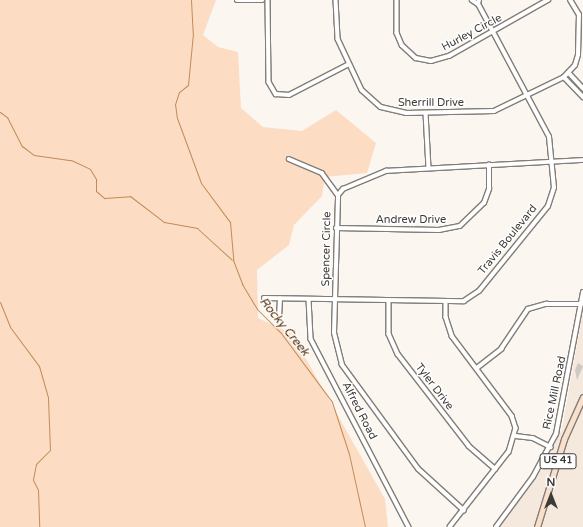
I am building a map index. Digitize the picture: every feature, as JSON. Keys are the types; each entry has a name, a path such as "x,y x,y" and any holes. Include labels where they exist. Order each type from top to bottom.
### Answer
{"main road":[{"name":"US 41","path":"538,527 564,439 583,397"}],"street":[{"path":"237,0 262,0"},
{"path":"268,0 269,82 276,94 289,95 347,65"},
{"name":"Sherrill Drive","path":"336,0 337,35 347,65 366,95 381,107 396,112 426,113 494,111 528,95"},
{"name":"Hurley Circle","path":"396,0 400,41 408,51 421,59 441,60 494,32 548,0"},
{"path":"472,0 479,2"},
{"path":"528,95 564,77 569,73 577,60 579,15 570,0"},
{"name":"Travis Boulevard","path":"264,298 446,302 464,301 479,291 548,206 553,193 553,162 548,134 479,2"},
{"path":"569,73 583,88"},
{"path":"564,77 583,97"},
{"path":"426,113 429,168"},
{"path":"289,160 322,173 338,196"},
{"name":"Spencer Circle","path":"464,511 418,469 350,380 335,341 336,228 338,196 343,189 379,172 583,160"},
{"name":"Andrew Drive","path":"336,228 439,230 460,226 484,204 489,190 489,165"},
{"name":"Rice Mill Road","path":"496,527 551,446 561,418 583,293"},
{"path":"279,318 280,298"},
{"name":"Alfred Road","path":"309,299 312,339 409,527"},
{"name":"Tyler Drive","path":"389,301 389,330 398,354 469,446 496,469"},
{"path":"446,302 446,317 452,336 512,416 516,436 496,469 450,527"},
{"path":"476,368 501,348 528,309 541,304 581,304"},
{"path":"516,436 533,438 551,446"}],"shaded area":[{"path":"0,0 216,0 203,35 218,47 238,52 241,108 263,127 302,131 336,110 376,143 367,173 325,177 322,196 294,225 289,245 257,270 258,318 292,334 385,499 388,527 0,527"},
{"path":"583,312 583,527 498,527 544,465 562,429"}],"building":[{"path":"578,363 583,366 577,380 575,370"}],"waterway":[{"name":"Rocky Creek","path":"191,0 193,33 188,85 179,92 175,104 177,118 201,183 230,222 233,260 242,284 257,309 281,333 332,402 349,454 365,527"},
{"name":"Rocky Creek","path":"0,112 7,117 22,146 34,155 71,160 90,169 96,179 96,191 104,198 130,196 164,222 197,228 232,260"},
{"path":"0,302 10,327 39,366 48,398 50,450 36,464 33,480 38,490 39,527"}]}
